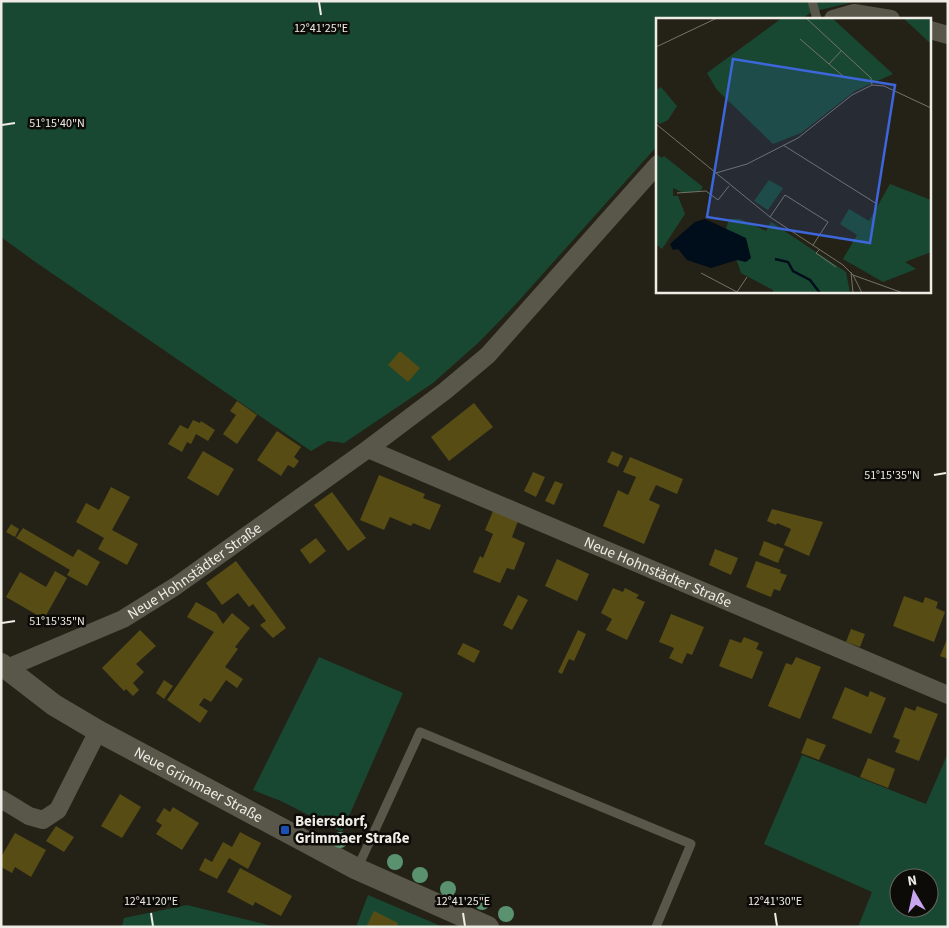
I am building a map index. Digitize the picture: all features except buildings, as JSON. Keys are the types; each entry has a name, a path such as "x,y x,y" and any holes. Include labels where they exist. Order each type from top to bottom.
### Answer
{"street":[{"path":"837,18 854,13 890,18"},
{"path":"932,31 948,35"},
{"name":"Neue Hohnstädter Straße","path":"4,666 123,619 176,586 368,449 445,391 488,355 656,166"},
{"name":"Neue Hohnstädter Straße","path":"368,449 948,695"},
{"name":"Neue Grimmaer Straße","path":"4,666 54,705 98,731 357,869 488,927"},
{"path":"1,799 29,816 44,820 58,810 98,731"}],"lane":[{"path":"812,1 817,18"},
{"path":"357,869 420,732 692,844 656,927"}],"green space":[{"path":"1,1 857,1 812,12 803,18 656,18 656,147 515,305 478,343 433,383 344,443 328,441 311,451 1,237"},
{"path":"319,657 403,693 342,832 281,801 253,790"},
{"path":"948,753 948,927 858,927 872,892 764,844 802,755 926,804"},
{"path":"368,895 443,927 356,927"},
{"path":"187,905 276,927 122,927 124,918"}],"place":[{"name":"Beiersdorf, Grimmaer Straße","path":"285,830"}]}
